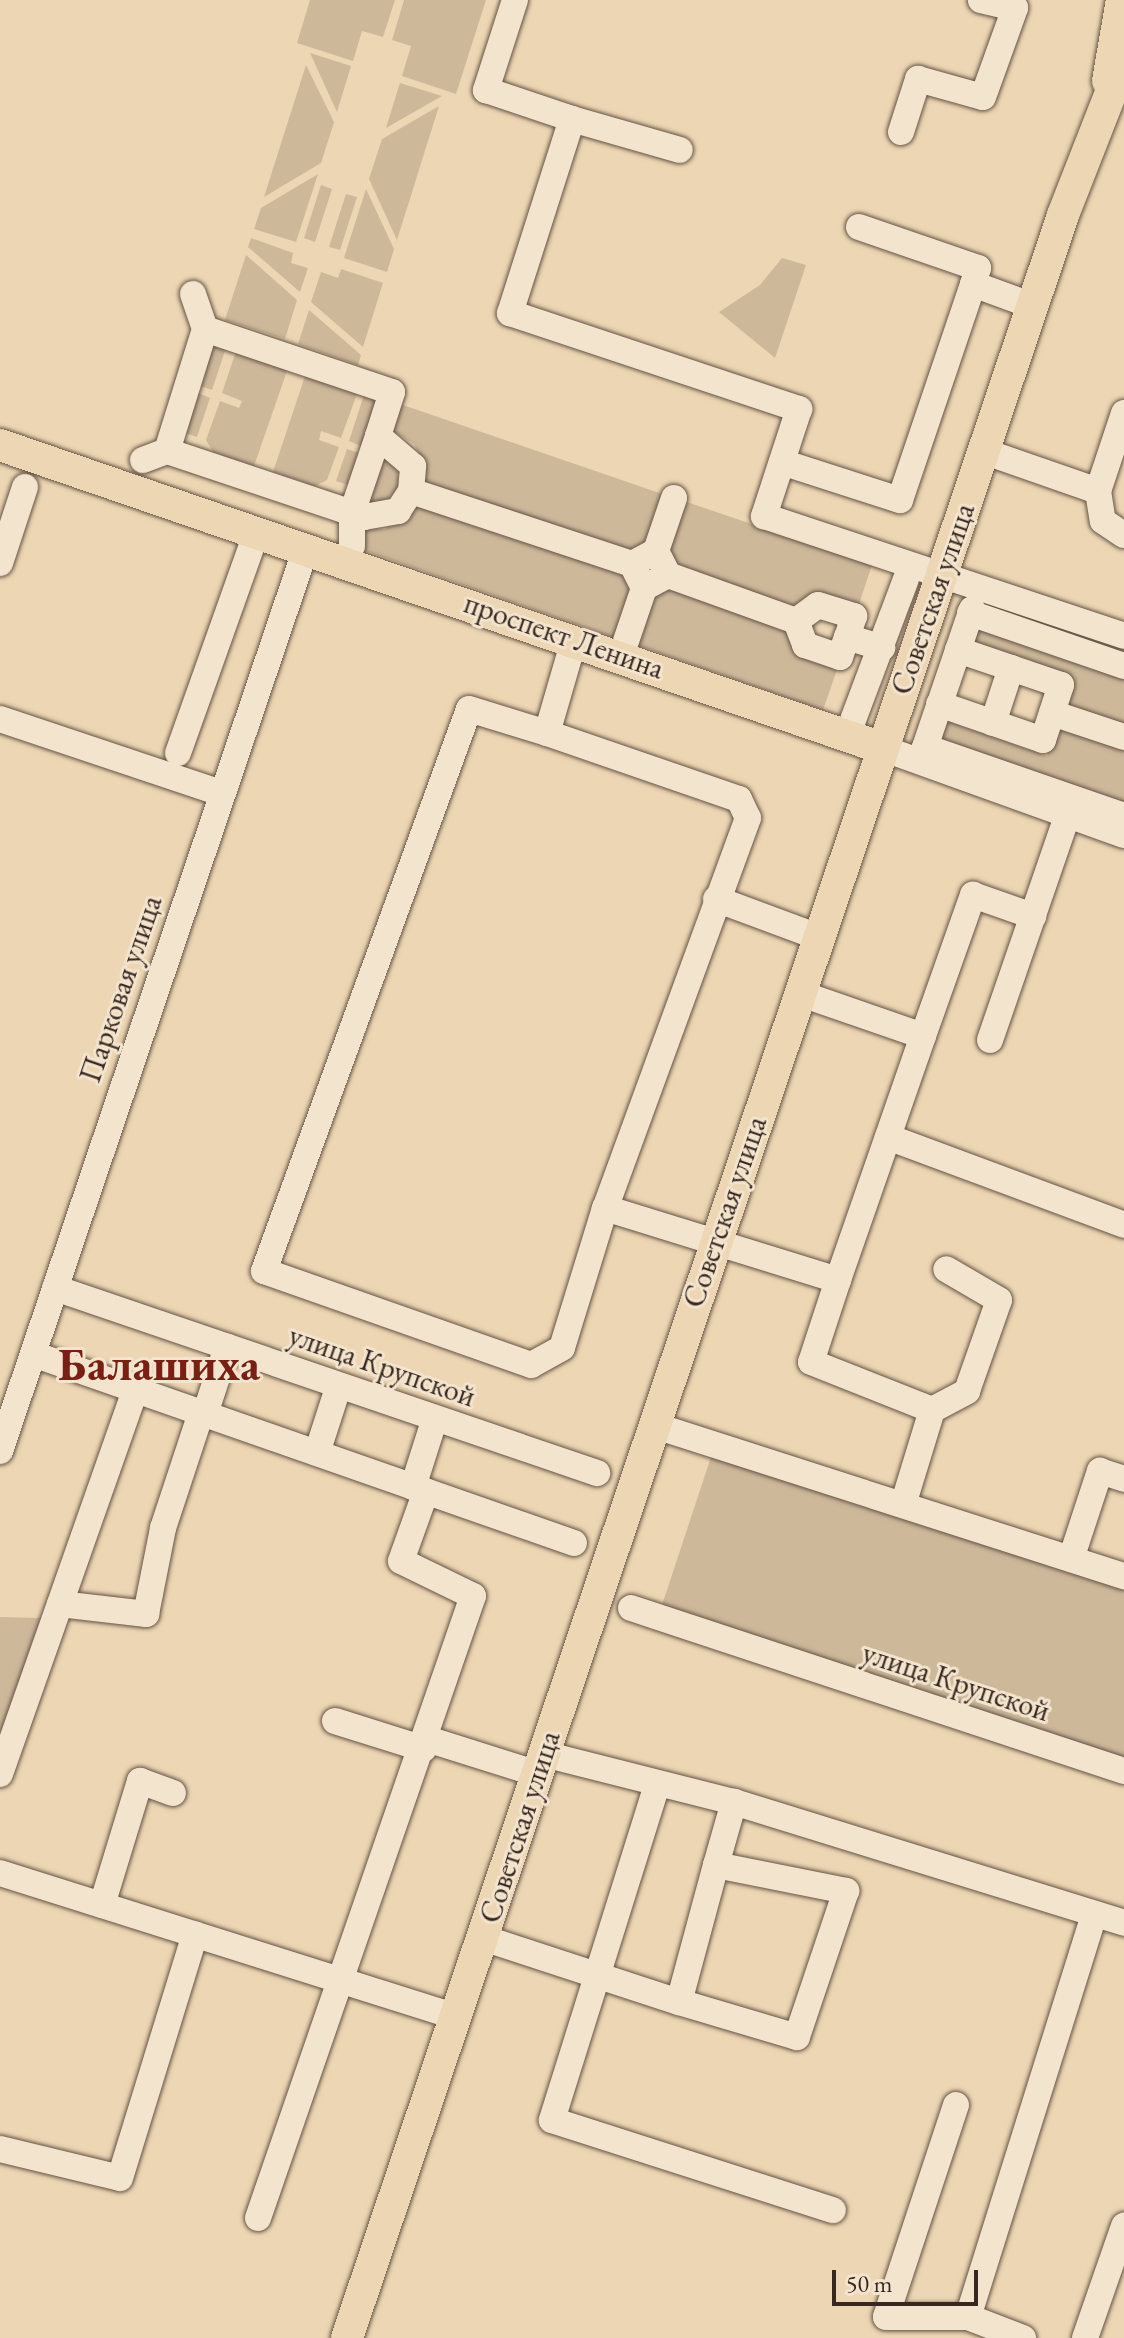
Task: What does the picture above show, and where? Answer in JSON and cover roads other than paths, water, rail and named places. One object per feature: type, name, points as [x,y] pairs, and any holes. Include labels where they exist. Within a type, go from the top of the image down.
[{"type":"main road","name":"Советская улица","points":[[347,2338],[716,1237],[1107,88],[1122,0]]},
{"type":"main road","name":"Советская улица","points":[[1107,88],[1124,59]]},
{"type":"main road","name":"проспект Ленина","points":[[0,445],[882,748]]},
{"type":"street","points":[[515,0],[486,90],[680,150]]},
{"type":"street","points":[[901,132],[918,79],[983,97],[1015,8],[981,0]]},
{"type":"street","points":[[572,119],[510,313],[799,409],[764,516],[1124,636]]},
{"type":"street","points":[[782,462],[900,500],[973,284],[978,268],[859,227]]},
{"type":"street","points":[[973,284],[1033,306]]},
{"type":"street","points":[[193,294],[205,329],[155,455],[352,513],[398,511],[411,491],[413,466],[378,436]]},
{"type":"street","points":[[205,329],[392,392],[352,513],[352,546]]},
{"type":"street","points":[[1124,413],[1098,491],[1103,521],[1124,535]]},
{"type":"street","points":[[983,451],[1098,491]]},
{"type":"street","points":[[1,565],[25,487]]},
{"type":"street","points":[[411,491],[638,576],[662,563]]},
{"type":"street","points":[[662,563],[674,498]]},
{"type":"street","points":[[178,753],[257,531]]},
{"type":"street","name":"Парковая улица","points":[[0,1451],[306,548]]},
{"type":"street","points":[[662,563],[796,621],[818,605],[854,616],[847,637],[882,648]]},
{"type":"street","points":[[626,641],[638,576]]},
{"type":"street","points":[[853,720],[906,579]]},
{"type":"street","points":[[1124,666],[968,612],[958,650],[923,743],[1124,816]]},
{"type":"street","points":[[547,733],[574,640]]},
{"type":"street","points":[[939,704],[1043,740],[1061,685],[958,650]]},
{"type":"street","points":[[993,723],[1011,668]]},
{"type":"street","points":[[469,709],[739,799],[748,818],[716,899],[605,1208],[562,1348],[531,1365],[264,1271],[469,709]]},
{"type":"street","points":[[1052,713],[1124,737]]},
{"type":"street","points":[[0,719],[221,793]]},
{"type":"street","name":"проспект Ленина","points":[[882,748],[1124,835]]},
{"type":"street","points":[[990,1040],[1067,816]]},
{"type":"street","points":[[932,1410],[811,1362],[973,895],[1033,916]]},
{"type":"street","points":[[716,899],[818,937]]},
{"type":"street","points":[[799,993],[923,1036]]},
{"type":"street","points":[[888,1137],[1124,1225]]},
{"type":"street","points":[[605,1208],[716,1237],[838,1280]]},
{"type":"street","points":[[903,1505],[932,1410],[967,1391],[999,1300],[946,1269]]},
{"type":"street","name":"улица Крупской","points":[[55,1288],[597,1473]]},
{"type":"street","points":[[60,1604],[146,1614],[163,1528],[227,1347]]},
{"type":"street","points":[[33,1354],[132,1398],[203,1414],[574,1543]]},
{"type":"street","points":[[317,1453],[339,1385]]},
{"type":"street","points":[[0,1774],[132,1398]]},
{"type":"street","points":[[258,2218],[425,1744],[473,1596],[401,1561],[435,1418]]},
{"type":"street","points":[[653,1425],[1124,1576]]},
{"type":"street","points":[[1071,1559],[1100,1471],[1124,1479]]},
{"type":"street","name":"улица Крупской","points":[[631,1608],[1124,1771]]},
{"type":"street","points":[[335,1721],[425,1744],[734,1802],[1124,1923]]},
{"type":"street","points":[[102,1905],[140,1781],[173,1793]]},
{"type":"street","points":[[656,1788],[552,2120],[833,2210]]},
{"type":"street","points":[[679,2002],[734,1802]]},
{"type":"street","points":[[483,1938],[597,1977],[797,2037],[846,1891],[716,1865]]},
{"type":"street","points":[[0,1873],[456,2017]]},
{"type":"street","points":[[968,2317],[1094,1914]]},
{"type":"street","points":[[0,2149],[120,2178],[195,1934]]},
{"type":"street","points":[[956,2105],[886,2317],[968,2317],[1023,2338]]},
{"type":"street","points":[[1085,2338],[1124,2226]]},
{"type":"district","name":"Балашиха","points":[[159,1364]]}]
